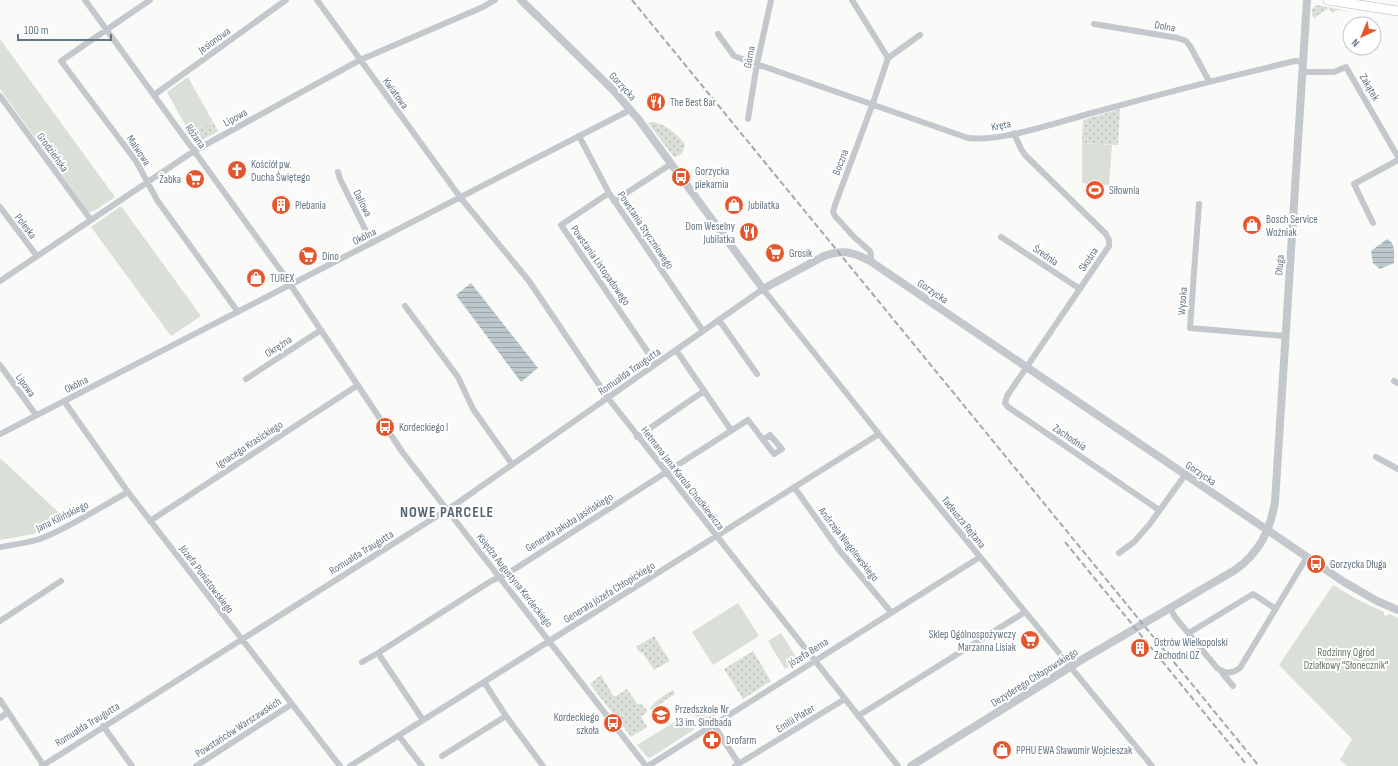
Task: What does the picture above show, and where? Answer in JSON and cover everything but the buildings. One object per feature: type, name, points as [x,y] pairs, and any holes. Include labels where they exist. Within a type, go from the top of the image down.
[{"type":"main road","points":[[1328,0],[1398,11]]},
{"type":"street","name":"Różana","points":[[85,0],[291,285]]},
{"type":"street","points":[[106,30],[150,0]]},
{"type":"street","name":"Jesionowa","points":[[154,95],[286,0]]},
{"type":"street","name":"Kwiatowa","points":[[316,0],[460,197]]},
{"type":"street","name":"Lipowa","points":[[0,281],[194,151],[360,60],[483,7],[495,0]]},
{"type":"street","name":"Gorzycka","points":[[521,0],[614,91],[630,110],[763,289],[834,252],[852,252],[870,261],[1352,588],[1398,610]]},
{"type":"street","name":"Górna","points":[[748,119],[757,64],[771,0]]},
{"type":"street","points":[[852,0],[888,58],[920,35]]},
{"type":"street","name":"Długa","points":[[1268,531],[1275,502],[1307,0]]},
{"type":"street","name":"Dolna","points":[[1094,24],[1178,38],[1190,46],[1209,81]]},
{"type":"street","name":"Malwowa","points":[[106,30],[61,61],[136,161],[157,200],[238,312]]},
{"type":"street","name":"Kręta","points":[[718,34],[734,56],[968,138],[979,139],[1014,133],[1209,81],[1295,61],[1303,62]]},
{"type":"street","name":"Boczna","points":[[870,261],[870,251],[854,237],[838,220],[833,212],[834,205],[873,104],[888,58]]},
{"type":"street","name":"Zakątek","points":[[1302,72],[1334,72],[1346,67],[1398,158]]},
{"type":"street","name":"Grodzieńska","points":[[0,96],[91,220]]},
{"type":"street","name":"Okólna","points":[[0,434],[630,110]]},
{"type":"street","name":"Skośna","points":[[1014,133],[1026,156],[1106,234],[1109,240],[1109,246],[1026,367]]},
{"type":"street","name":"Powstania Styczniowego","points":[[579,136],[614,201],[703,331]]},
{"type":"street","points":[[1373,223],[1354,184],[1398,158]]},
{"type":"street","points":[[614,201],[671,164]]},
{"type":"street","name":"Daliowa","points":[[338,172],[340,179],[372,243]]},
{"type":"street","name":"Powstania Listopadowego","points":[[609,193],[561,225],[656,364]]},
{"type":"street","name":"Hetmana Jana Karola Chodkiewicza","points":[[460,197],[529,281],[608,398],[637,437],[898,766]]},
{"type":"street","name":"Wysoka","points":[[1199,204],[1190,328],[1285,336]]},
{"type":"street","name":"Poleska","points":[[0,207],[37,256]]},
{"type":"street","name":"Średnia","points":[[1001,237],[1080,289]]},
{"type":"street","name":"Księdza Augustyna Kordeckiego","points":[[291,285],[397,445],[647,766]]},
{"type":"street","name":"Romualda Traugutta","points":[[43,766],[103,726],[447,510],[763,289]]},
{"type":"street","name":"Tadeusza Rejtana","points":[[763,289],[879,434],[1152,766]]},
{"type":"street","points":[[405,306],[458,377],[473,409],[512,464]]},
{"type":"street","points":[[719,320],[757,374]]},
{"type":"street","name":"Okrężna","points":[[246,379],[321,330]]},
{"type":"street","points":[[676,350],[731,430]]},
{"type":"street","name":"Lipowa","points":[[0,366],[36,415]]},
{"type":"street","name":"Zachodnia","points":[[1026,367],[1005,399],[1005,403],[1008,407],[1159,510]]},
{"type":"street","name":"Ignacego Krasickiego","points":[[150,521],[358,385]]},
{"type":"street","points":[[637,437],[704,390]]},
{"type":"street","name":"Józefa Poniatowskiego","points":[[64,401],[128,492],[340,766]]},
{"type":"street","name":"Generała Jakuba Jasińskiego","points":[[362,662],[491,581],[500,577],[748,420],[763,440]]},
{"type":"street","name":"Generała Józefa Chłopickiego","points":[[350,766],[879,434]]},
{"type":"street","points":[[1376,457],[1398,469]]},
{"type":"street","points":[[1119,553],[1134,542],[1185,475]]},
{"type":"street","name":"Andrzeja Niegolewskiego","points":[[794,487],[839,550],[891,612]]},
{"type":"street","name":"Jana Kilińskiego","points":[[0,547],[40,539],[128,492]]},
{"type":"street","name":"Dezyderego Chłapowskiego","points":[[911,766],[1071,667],[1220,579],[1246,562],[1257,550],[1268,531]]},
{"type":"street","name":"Józefa Bema","points":[[647,766],[980,557]]},
{"type":"street","points":[[1222,672],[1233,672],[1240,668],[1307,557]]},
{"type":"street","points":[[0,622],[61,581]]},
{"type":"street","points":[[1188,633],[1252,594],[1276,609]]},
{"type":"street","points":[[1170,608],[1174,617],[1233,686]]},
{"type":"street","points":[[858,716],[1025,612]]},
{"type":"street","points":[[378,653],[423,720]]},
{"type":"street","points":[[484,682],[506,716],[543,766]]},
{"type":"street","name":"Emilii Plater","points":[[737,765],[845,699]]},
{"type":"street","points":[[0,700],[43,766]]},
{"type":"street","name":"Powstańców Warszawskich","points":[[196,766],[292,704]]},
{"type":"street","points":[[0,718],[8,712]]},
{"type":"street","points":[[442,756],[506,716]]},
{"type":"street","points":[[713,724],[737,765]]},
{"type":"street","points":[[103,726],[132,766]]},
{"type":"street","points":[[399,736],[422,766]]},
{"type":"green space","points":[[1316,5],[1348,11],[1337,10],[1332,13],[1329,8],[1314,18],[1312,15],[1312,9]]},
{"type":"green space","points":[[0,39],[115,197],[94,211],[89,212],[0,89]]},
{"type":"green space","points":[[188,77],[213,122],[190,134],[167,92]]},
{"type":"green space","points":[[1120,109],[1118,145],[1082,143],[1083,120]]},
{"type":"green space","points":[[213,122],[218,131],[201,141],[192,138],[190,134]]},
{"type":"green space","points":[[654,122],[671,130],[685,144],[681,154],[674,157],[648,123]]},
{"type":"green space","points":[[1082,143],[1112,145],[1109,185],[1082,183]]},
{"type":"green space","points":[[121,206],[201,316],[171,336],[91,227]]},
{"type":"green space","points":[[0,458],[67,520],[33,534],[0,540]]},
{"type":"green space","name":"Rodzinny Ogród Działkowy \"Słonecznik\"","points":[[1333,585],[1358,600],[1384,612],[1384,615],[1387,616],[1389,614],[1398,618],[1398,766],[1347,766],[1340,760],[1352,739],[1279,665]]},
{"type":"green space","points":[[738,603],[759,636],[713,665],[692,632]]},
{"type":"green space","points":[[781,633],[798,660],[785,669],[768,641]]},
{"type":"green space","points":[[654,636],[670,661],[654,670],[642,652],[640,653],[636,647]]},
{"type":"green space","points":[[753,651],[771,681],[743,699],[724,669]]},
{"type":"green space","points":[[601,675],[614,697],[627,689],[638,705],[642,703],[643,708],[645,707],[647,712],[641,717],[647,727],[631,737],[621,723],[622,722],[619,719],[618,720],[590,684]]},
{"type":"green space","points":[[673,690],[675,694],[651,710],[650,708],[654,703]]},
{"type":"green space","points":[[692,706],[693,709],[708,717],[714,714],[716,716],[701,725],[699,723],[703,720],[692,714],[689,716],[688,714],[688,710]]},
{"type":"green space","points":[[676,721],[695,729],[650,758],[647,757],[637,745]]},
{"type":"shaded area","points":[[1387,239],[1393,246],[1394,263],[1380,269],[1373,263],[1371,251]]},
{"type":"shaded area","points":[[471,283],[538,368],[521,382],[456,295]]},
{"type":"railway","points":[[632,0],[1259,766]]},
{"type":"railway","points":[[1065,542],[1246,764]]},
{"type":"place","name":"The Best Bar","points":[[656,102]]},
{"type":"place","name":"Kościół pw. Ducha Świętego","points":[[237,170]]},
{"type":"place","name":"Gorzycka piekarnia","points":[[681,177]]},
{"type":"place","name":"Żabka","points":[[195,179]]},
{"type":"place","name":"Siłownia","points":[[1095,190]]},
{"type":"place","name":"Plebania","points":[[281,205]]},
{"type":"place","name":"Jubilatka","points":[[734,205]]},
{"type":"place","name":"Bosch Service Woźniak","points":[[1252,225]]},
{"type":"place","name":"Dom Weselny Jubilatka","points":[[749,232]]},
{"type":"place","name":"Grosik","points":[[775,253]]},
{"type":"place","name":"Dino","points":[[308,256]]},
{"type":"place","name":"TUREX","points":[[256,278]]},
{"type":"place","name":"Kordeckiego I","points":[[385,427]]},
{"type":"place","name":"Gorzycka Długa","points":[[1316,564]]},
{"type":"place","name":"Sklep Ogólnospożywczy Marzanna Lisiak","points":[[1030,640]]},
{"type":"place","name":"Ostrów Wielkopolski Zachodni OZ","points":[[1140,648]]},
{"type":"place","name":"Przedszkole Nr 13 im. Sindbada","points":[[661,715]]},
{"type":"place","name":"Kordeckiego szkoła","points":[[613,723]]},
{"type":"place","name":"Drofarm","points":[[712,740]]},
{"type":"place","name":"PPHU EWA Sławomir Wojcieszak","points":[[1002,750]]},
{"type":"district","name":"NOWE PARCELE","points":[[447,512]]}]
